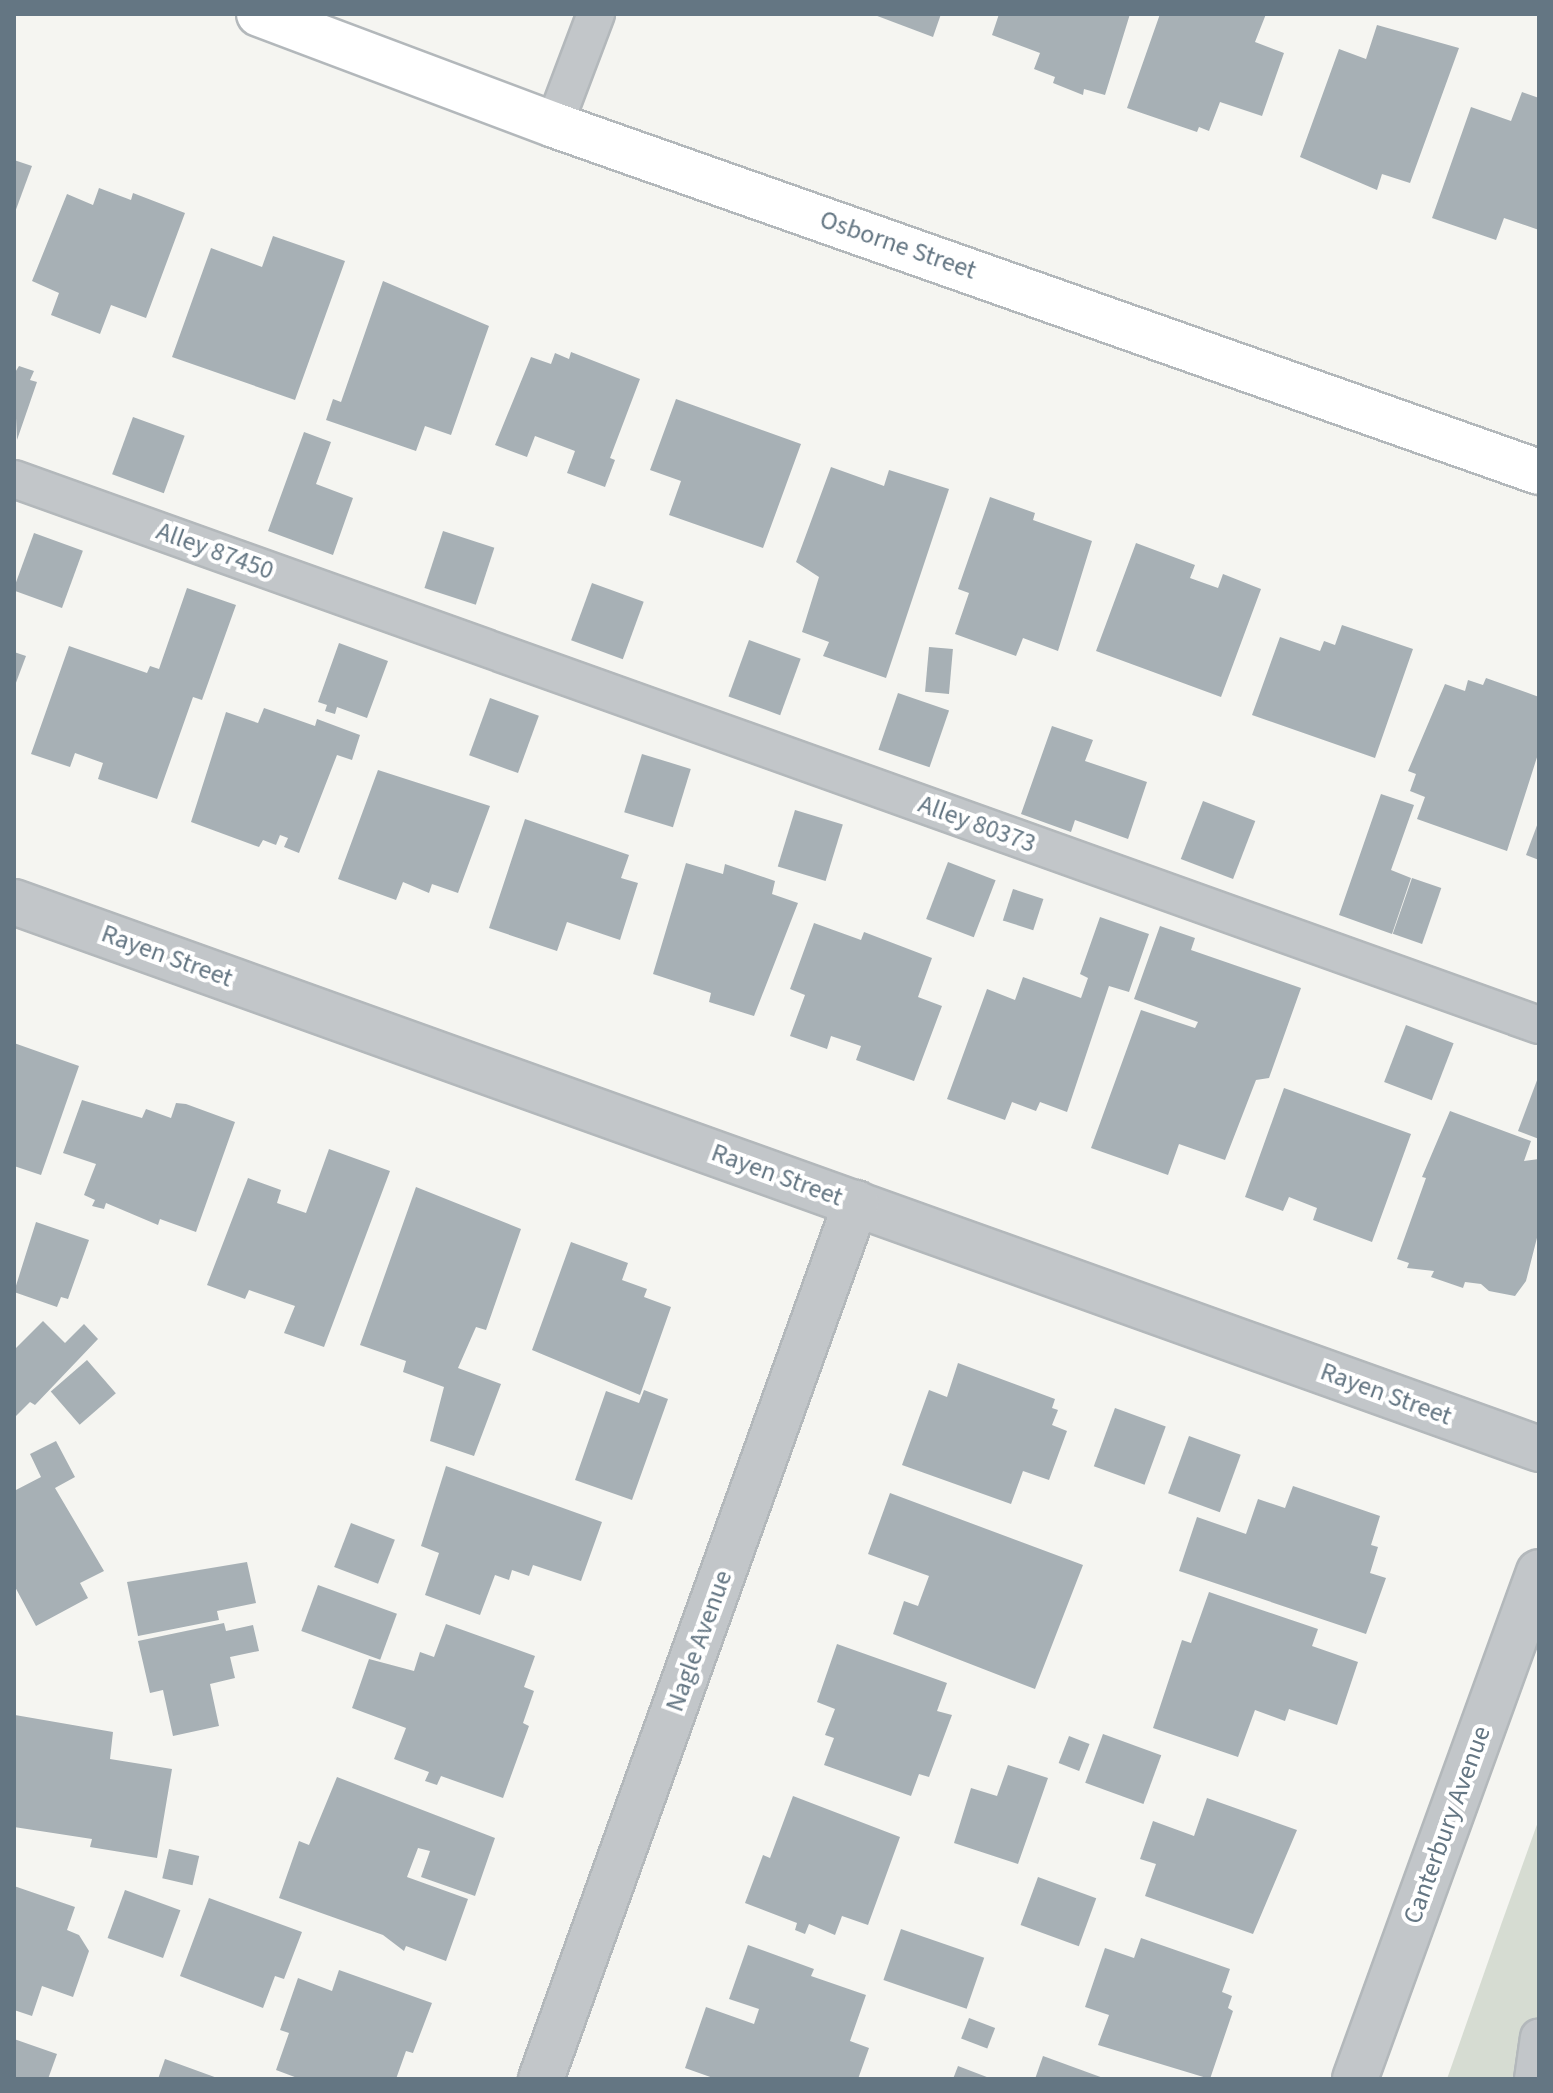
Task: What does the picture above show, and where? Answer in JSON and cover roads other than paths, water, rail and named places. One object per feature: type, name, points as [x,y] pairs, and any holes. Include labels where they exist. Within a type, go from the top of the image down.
[{"type":"main road","name":"Osborne Street","points":[[259,14],[554,125],[1539,472]]},
{"type":"street","name":"Rayen Street","points":[[14,902],[1539,1449]]},
{"type":"street","name":"Nagle Avenue","points":[[541,2079],[856,1203]]},
{"type":"street","name":"Canterbury Avenue","points":[[1355,2079],[1539,1572]]},
{"type":"lane","points":[[554,125],[596,14]]},
{"type":"lane","name":"Alley 87450","points":[[14,479],[415,623]]},
{"type":"lane","name":"Alley 80373","points":[[415,623],[1539,1025]]},
{"type":"lane","points":[[1533,2079],[1539,2037]]}]
